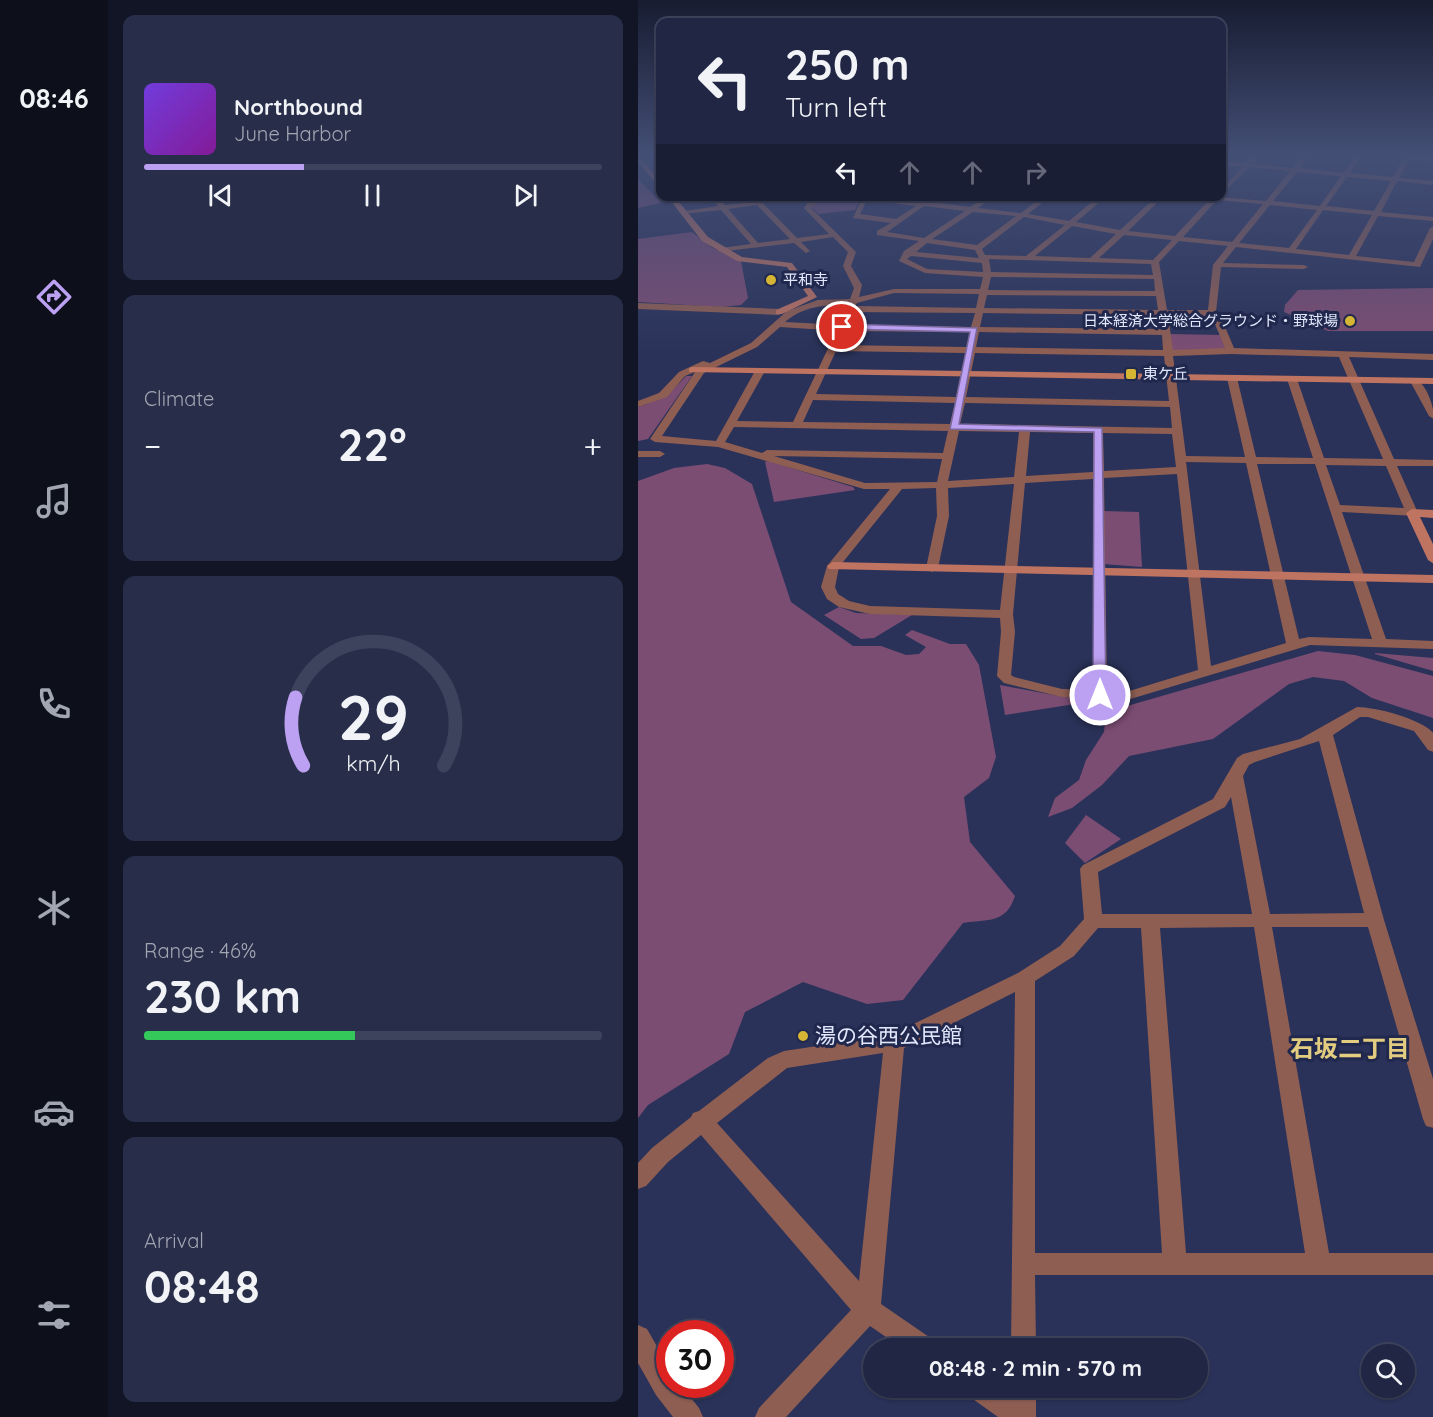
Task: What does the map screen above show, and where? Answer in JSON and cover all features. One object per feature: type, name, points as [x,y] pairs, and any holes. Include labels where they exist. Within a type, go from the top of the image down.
[{"type":"street","points":[[690,220],[705,239],[740,259],[778,262],[791,266],[813,297],[779,312],[761,325],[745,342],[699,370],[655,438],[719,444],[852,484],[898,487],[1019,480],[1252,461],[1433,464]]},
{"type":"street","points":[[733,220],[756,246]]},
{"type":"street","points":[[776,220],[806,251]]},
{"type":"street","points":[[797,424],[851,305],[858,284],[847,267],[852,252],[820,220]]},
{"type":"street","points":[[887,220],[894,221]]},
{"type":"street","points":[[956,220],[907,253],[902,260],[925,271],[945,274],[1157,277]]},
{"type":"street","points":[[894,221],[880,233],[977,248],[1015,220]]},
{"type":"street","points":[[1049,220],[1120,232],[1416,265],[1423,260],[1433,228]]},
{"type":"street","points":[[1028,258],[1075,220]]},
{"type":"street","points":[[1092,260],[1134,220]]},
{"type":"street","points":[[907,253],[984,259],[1155,262],[1194,220]]},
{"type":"street","points":[[1212,313],[1217,265],[1253,220]]},
{"type":"street","points":[[1290,251],[1313,220]]},
{"type":"street","points":[[1351,258],[1371,220]]},
{"type":"street","points":[[721,250],[835,235]]},
{"type":"street","points":[[932,568],[943,516],[941,485],[987,275],[984,259],[977,248]]},
{"type":"street","points":[[1155,262],[1166,332],[1169,377],[1205,672]]},
{"type":"street","points":[[1217,265],[1304,267]]},
{"type":"street","points":[[851,305],[894,291],[1160,294]]},
{"type":"street","points":[[638,404],[663,395],[682,374],[699,370],[754,345],[787,315],[815,304],[979,310],[1212,313],[1216,315],[1231,351]]},
{"type":"street","points":[[638,306],[779,312]]},
{"type":"street","points":[[775,324],[975,330],[1166,332]]},
{"type":"street","points":[[832,348],[1167,353],[1231,351],[1433,357]]},
{"type":"street","points":[[1343,355],[1388,463],[1433,560]]},
{"type":"street","points":[[699,370],[1433,381]]},
{"type":"street","points":[[719,444],[760,371]]},
{"type":"street","points":[[1232,378],[1294,646]]},
{"type":"street","points":[[1292,379],[1380,643]]},
{"type":"street","points":[[1415,381],[1433,416]]},
{"type":"street","points":[[809,397],[1174,404]]},
{"type":"street","points":[[732,423],[1176,431]]},
{"type":"street","points":[[1025,428],[1006,614],[1008,632],[1004,671],[1006,678],[1062,693],[1127,696],[1309,641],[1433,645]]},
{"type":"street","points":[[1098,430],[1100,695]]},
{"type":"street","points":[[748,453],[947,456]]},
{"type":"street","points":[[638,454],[660,454]]},
{"type":"street","points":[[898,487],[833,566],[829,577],[829,591],[838,600],[856,608],[1006,614]]},
{"type":"street","points":[[1334,508],[1433,514]]},
{"type":"street","points":[[833,566],[1433,579]]},
{"type":"street","points":[[638,1179],[660,1155],[701,1120],[775,1064],[784,1060],[894,1043],[1025,978],[1067,951],[1093,921],[1089,869],[1219,803],[1249,758],[1306,742],[1325,733],[1357,712],[1369,712],[1419,728],[1425,733],[1433,747]]},
{"type":"street","points":[[1325,733],[1375,920],[1433,1119]]},
{"type":"street","points":[[1235,776],[1262,920],[1319,1264]]},
{"type":"street","points":[[1150,920],[1175,1263]]},
{"type":"street","points":[[1093,921],[1375,920]]},
{"type":"street","points":[[1023,1338],[1025,978]]},
{"type":"street","points":[[768,1417],[868,1310],[894,1043]]},
{"type":"street","points":[[701,1120],[868,1310],[909,1338]]},
{"type":"street","points":[[1023,1264],[1433,1263]]},
{"type":"street","points":[[638,1338],[665,1386],[690,1417]]},
{"type":"street","points":[[994,1398],[1022,1417]]},
{"type":"street","points":[[1022,1417],[1023,1398]]},
{"type":"shaded area","points":[[692,232],[711,247],[741,261],[748,298],[741,305],[722,307],[638,302],[638,239]]},
{"type":"shaded area","points":[[1433,288],[1433,331],[1328,331],[1284,312],[1285,305],[1298,290]]},
{"type":"shaded area","points":[[1170,334],[1220,335],[1226,349],[1169,350]]},
{"type":"shaded area","points":[[686,376],[692,376],[648,439],[638,441],[638,407],[665,396]]},
{"type":"shaded area","points":[[765,462],[853,487],[855,490],[774,502]]},
{"type":"shaded area","points":[[707,464],[725,468],[752,484],[791,602],[853,646],[881,646],[906,655],[919,654],[926,647],[905,635],[912,630],[950,644],[966,644],[979,665],[996,757],[989,778],[964,797],[970,842],[1015,896],[1007,911],[1001,916],[963,923],[903,1000],[867,1004],[803,982],[745,1012],[729,1054],[648,1105],[638,1118],[638,481],[674,468]]},
{"type":"shaded area","points":[[1103,511],[1139,512],[1142,567],[1103,564]]},
{"type":"shaded area","points":[[839,607],[856,613],[912,615],[874,638],[861,639],[824,615]]},
{"type":"shaded area","points":[[1318,651],[1355,655],[1433,676],[1433,718],[1372,698],[1344,681],[1313,677],[1289,684],[1213,739],[1129,756],[1102,785],[1072,808],[1048,817],[1055,798],[1079,780],[1086,760],[1104,732],[1107,705],[1127,706]]},
{"type":"shaded area","points":[[1375,654],[1433,658],[1433,671]]},
{"type":"shaded area","points":[[1000,685],[1064,697],[1107,699],[1005,715]]},
{"type":"shaded area","points":[[1086,815],[1121,839],[1085,863],[1065,843]]},
{"type":"place","name":"平和寺","points":[[771,280]]},
{"type":"place","name":"日本経済大学総合グラウンド・野球場","points":[[1350,321]]},
{"type":"place","name":"東ケ丘","points":[[1131,374]]},
{"type":"place","name":"湯の谷西公民館","points":[[803,1036]]},
{"type":"district","name":"石坂二丁目","points":[[1350,1049]]},
{"type":"route","points":[[842,327],[975,330],[954,427],[1098,430],[1100,695]]}]
